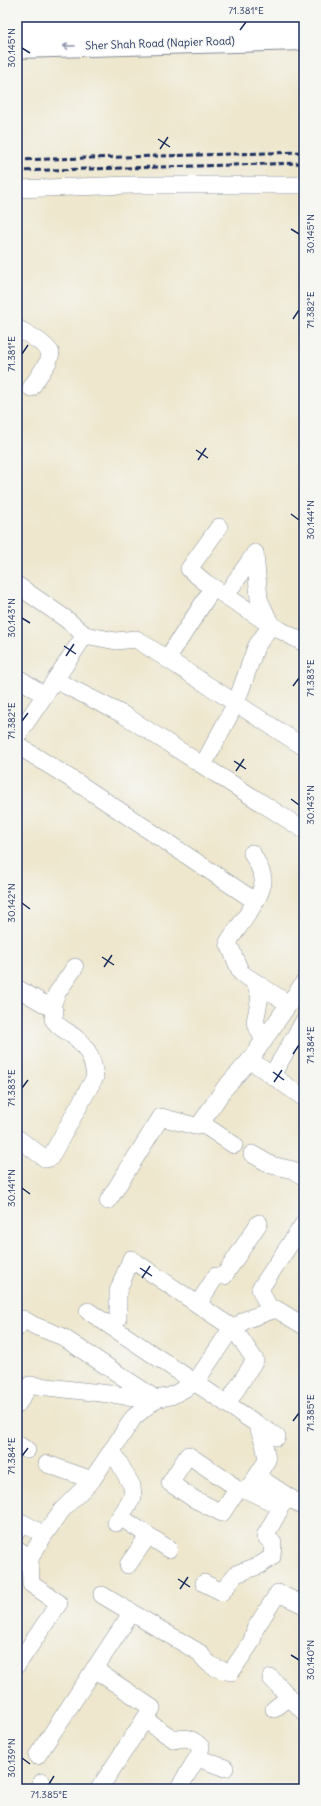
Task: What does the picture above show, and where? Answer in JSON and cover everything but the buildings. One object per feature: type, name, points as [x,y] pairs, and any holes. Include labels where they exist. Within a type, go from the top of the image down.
[{"type":"main road","name":"Sher Shah Road (Napier Road)","points":[[17,47],[257,26],[304,20]]},
{"type":"main road","name":"Sher Shah Road (Napier Road)","points":[[17,31],[257,26],[304,39]]},
{"type":"street","points":[[17,189],[140,184],[304,185]]},
{"type":"street","points":[[17,328],[48,348],[51,354],[48,362],[32,388]]},
{"type":"street","points":[[219,527],[189,568],[220,592],[271,625],[304,643]]},
{"type":"street","points":[[168,659],[220,592],[255,553],[259,599],[271,625]]},
{"type":"street","points":[[17,585],[66,619],[84,635],[116,641],[136,639],[304,747]]},
{"type":"street","points":[[203,765],[236,703],[256,648],[271,625]]},
{"type":"street","points":[[84,635],[18,735],[84,787],[255,901]]},
{"type":"street","points":[[17,677],[44,696]]},
{"type":"street","points":[[55,680],[124,715],[304,830]]},
{"type":"street","points":[[252,853],[260,868],[263,880],[261,892],[228,942],[241,973],[288,1006],[304,1021],[272,1075]]},
{"type":"street","points":[[51,1008],[57,993],[75,967]]},
{"type":"street","points":[[255,982],[260,997],[254,1022],[264,1041]]},
{"type":"street","points":[[108,1201],[161,1117],[195,1126],[201,1123],[224,1089],[250,1060],[264,1041],[304,982]]},
{"type":"street","points":[[17,988],[51,1008],[55,1012],[53,1019],[56,1024],[81,1041],[90,1054],[95,1077],[50,1158],[46,1159],[17,1138]]},
{"type":"street","points":[[250,1060],[304,1098]]},
{"type":"street","points":[[201,1123],[234,1145]]},
{"type":"street","points":[[252,1154],[271,1165],[293,1170],[304,1177]]},
{"type":"street","points":[[198,1304],[216,1276],[224,1276],[259,1223]]},
{"type":"street","points":[[270,1310],[260,1289],[304,1223]]},
{"type":"street","points":[[112,1328],[118,1318],[118,1291],[131,1259],[234,1329],[255,1360],[227,1404]]},
{"type":"street","points":[[17,1405],[30,1385],[156,1399],[171,1396],[195,1383],[222,1341],[245,1320],[276,1309],[303,1325]]},
{"type":"street","points":[[88,1311],[277,1437]]},
{"type":"street","points":[[19,1321],[60,1336],[156,1399]]},
{"type":"street","points":[[17,1664],[59,1603],[30,1584],[23,1554],[44,1535],[62,1510],[92,1480],[134,1417],[156,1399]]},
{"type":"street","points":[[247,1485],[267,1460],[264,1443],[257,1424]]},
{"type":"street","points":[[112,1450],[132,1486],[134,1498],[118,1520],[169,1549]]},
{"type":"street","points":[[47,1464],[92,1480]]},
{"type":"street","points":[[247,1485],[272,1502],[300,1504]]},
{"type":"street","points":[[247,1485],[300,1504]]},
{"type":"street","points":[[204,1583],[222,1592],[236,1574],[260,1565],[272,1557],[273,1543],[265,1536],[279,1511],[276,1502]]},
{"type":"street","points":[[17,1532],[23,1523],[44,1535]]},
{"type":"street","points":[[128,1565],[148,1536]]},
{"type":"street","points":[[102,1595],[200,1653],[205,1662],[216,1669],[231,1672],[252,1641],[255,1629],[278,1593],[304,1605]]},
{"type":"street","points":[[37,1756],[132,1612]]},
{"type":"street","points":[[94,1669],[152,1708],[99,1789]]},
{"type":"street","points":[[271,1678],[304,1712]]},
{"type":"street","points":[[274,1709],[290,1697]]},
{"type":"street","points":[[144,1720],[175,1740],[187,1738],[194,1741],[201,1747],[198,1758],[178,1789]]},
{"type":"street","points":[[198,1758],[225,1768]]},
{"type":"railway","points":[[17,160],[304,152]]},
{"type":"railway","points":[[17,171],[304,163]]}]
